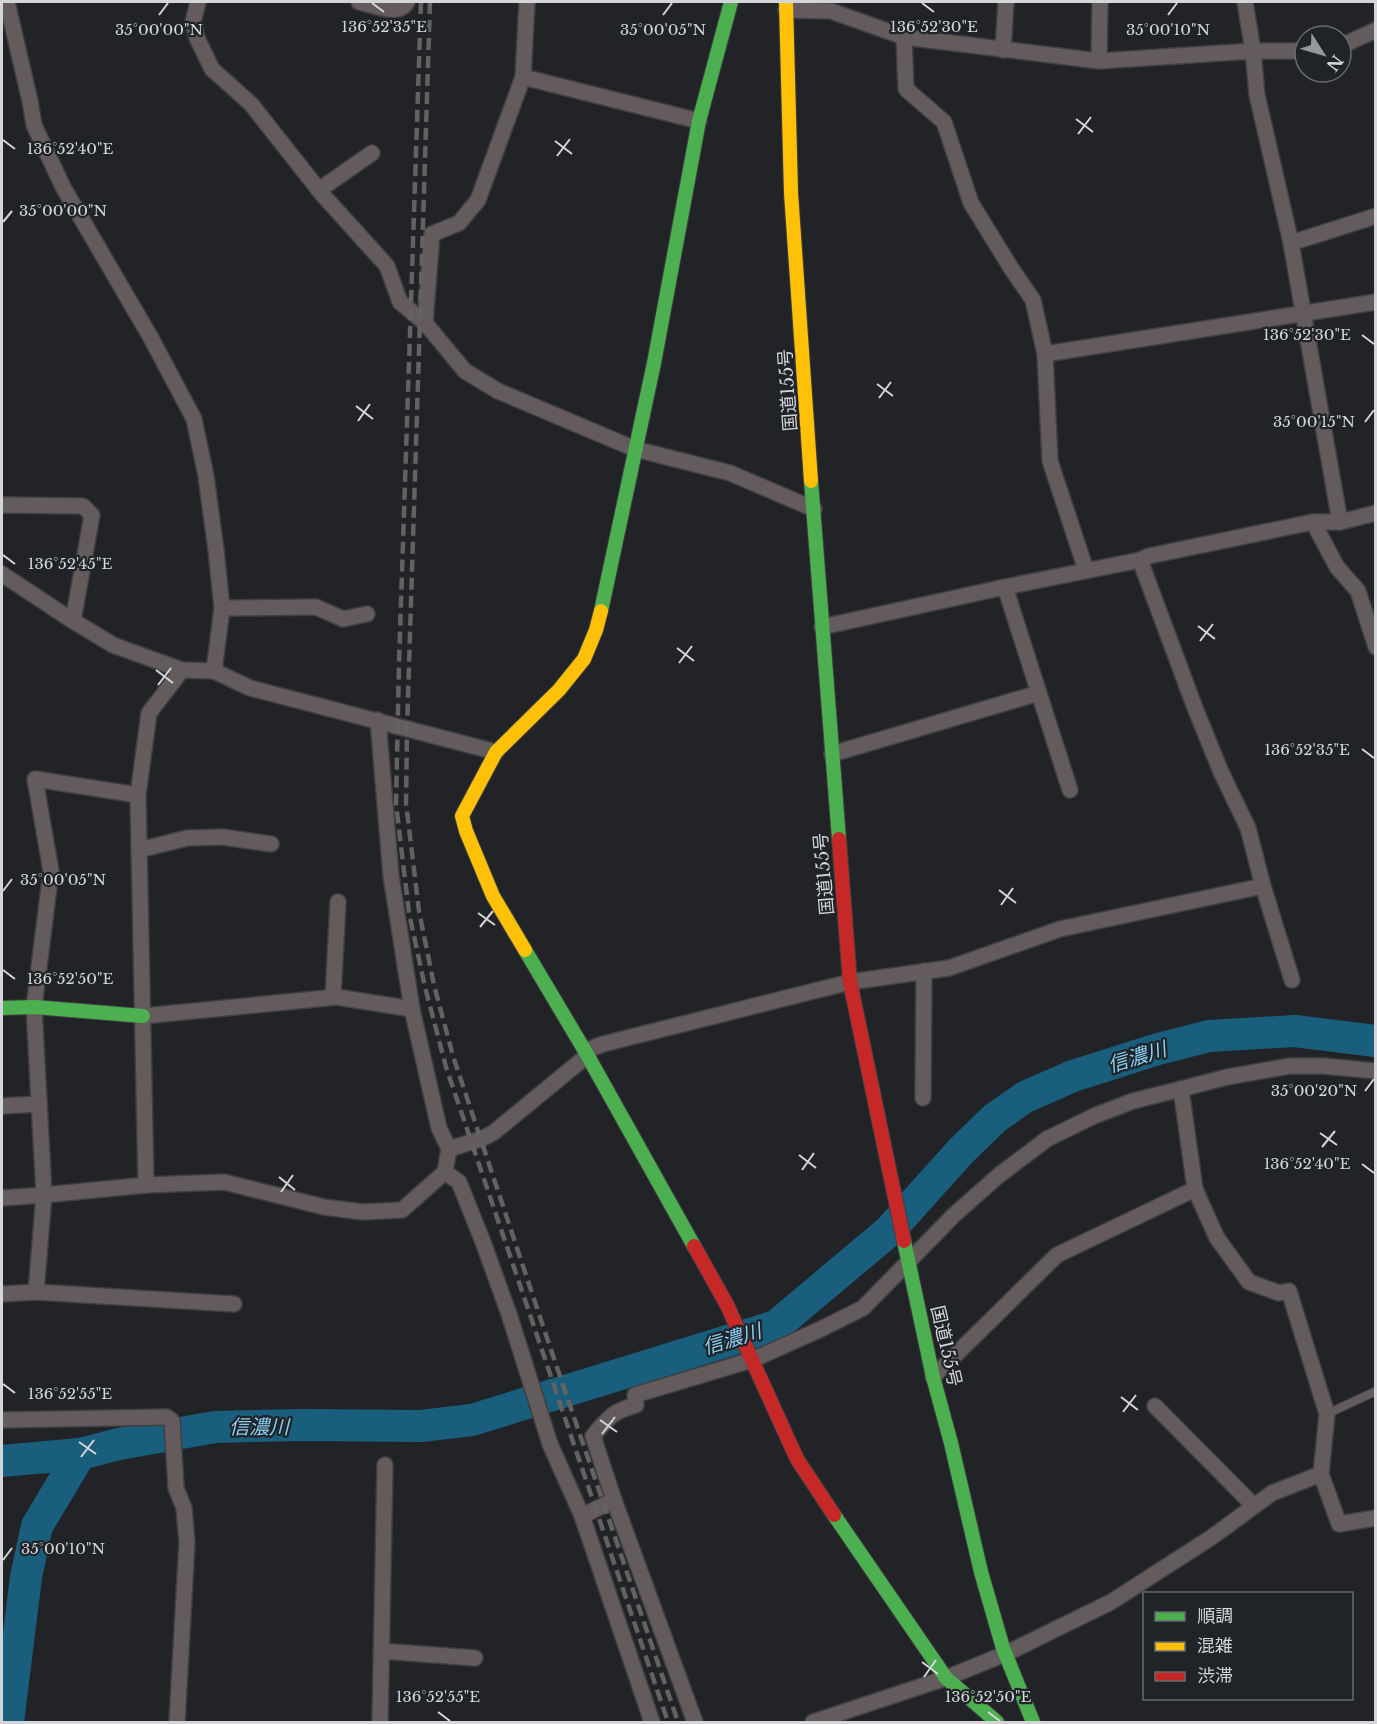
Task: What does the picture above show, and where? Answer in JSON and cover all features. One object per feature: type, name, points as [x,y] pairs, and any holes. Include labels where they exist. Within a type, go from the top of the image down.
[{"type":"main road","points":[[731,2],[699,121],[654,363],[596,630],[584,659],[559,690],[496,752],[462,816],[493,896],[586,1053],[727,1305],[797,1459],[946,1678],[997,1722]]},
{"type":"main road","name":"国道155号","points":[[786,6],[791,194],[850,982],[933,1377],[981,1572],[1005,1654],[1033,1722]]},
{"type":"main road","points":[[2,1008],[33,1007],[143,1016]]},
{"type":"street","points":[[7,2],[34,125],[63,187],[152,338],[194,419],[210,508],[222,608],[214,671]]},
{"type":"street","points":[[198,2],[193,22],[197,38],[212,69],[251,104],[319,190],[387,266],[400,302],[424,323],[465,371],[498,391],[635,449],[730,474],[814,509]]},
{"type":"street","points":[[359,2],[397,10],[404,8],[407,2]]},
{"type":"street","points":[[424,323],[432,234],[459,223],[478,200],[523,77],[527,2]]},
{"type":"street","points":[[1003,50],[1006,2]]},
{"type":"street","points":[[1099,61],[1100,2]]},
{"type":"street","points":[[1245,2],[1257,95],[1291,243],[1340,522]]},
{"type":"street","points":[[786,6],[831,11],[904,37],[1099,61],[1253,51],[1293,51]]},
{"type":"street","points":[[1353,41],[1376,30]]},
{"type":"street","points":[[904,37],[906,89],[944,122],[971,203],[1033,300],[1045,354],[1050,461],[1086,570]]},
{"type":"street","points":[[523,77],[699,121]]},
{"type":"street","points":[[319,190],[372,153]]},
{"type":"street","points":[[1291,243],[1376,216]]},
{"type":"street","points":[[1045,354],[1376,302]]},
{"type":"street","points":[[2,505],[83,506],[92,516],[73,621]]},
{"type":"street","points":[[822,627],[1312,522],[1340,522],[1376,513]]},
{"type":"street","points":[[1312,522],[1337,567],[1358,591],[1376,647]]},
{"type":"street","points":[[1140,560],[1208,740],[1248,828],[1292,980]]},
{"type":"street","points":[[2,574],[113,645],[182,670],[214,671],[250,688],[496,752]]},
{"type":"street","points":[[1005,587],[1070,790]]},
{"type":"street","points":[[222,608],[316,607],[343,619],[367,614]]},
{"type":"street","points":[[146,1185],[138,795],[149,713],[182,670]]},
{"type":"street","points":[[832,754],[1039,693]]},
{"type":"street","points":[[2,1197],[146,1185],[224,1182],[324,1207],[363,1212],[402,1210],[445,1172],[449,1149],[439,1128],[412,1009],[391,876],[378,720]]},
{"type":"street","points":[[36,1292],[44,1195],[33,1007],[51,871],[35,779],[138,795]]},
{"type":"street","points":[[140,850],[187,838],[224,837],[271,844]]},
{"type":"street","points":[[449,1149],[494,1133],[586,1053],[603,1044],[850,982],[949,968],[1059,929],[1263,886]]},
{"type":"street","points":[[333,997],[338,902]]},
{"type":"street","points":[[923,1098],[924,971]]},
{"type":"street","points":[[143,1016],[333,997],[412,1009]]},
{"type":"street","points":[[695,1722],[593,1436],[610,1416],[621,1409],[636,1405],[635,1395],[821,1329],[863,1308],[954,1215],[998,1176],[1047,1139],[1095,1116],[1132,1101],[1227,1077],[1290,1066],[1323,1066],[1376,1071]]},
{"type":"street","points":[[1181,1089],[1195,1189],[1217,1238],[1249,1282],[1279,1293],[1289,1291],[1327,1413],[1321,1474],[1339,1524],[1376,1518]]},
{"type":"street","points":[[2,1106],[39,1104]]},
{"type":"street","points":[[445,1172],[459,1182],[509,1314],[550,1444],[582,1516],[652,1722]]},
{"type":"street","points":[[933,1377],[1058,1256],[1195,1189]]},
{"type":"street","points":[[2,1294],[36,1292],[234,1304]]},
{"type":"street","points":[[1155,1406],[1254,1506]]},
{"type":"street","points":[[2,1420],[166,1417],[172,1421],[176,1488],[184,1508],[187,1542],[177,1722]]},
{"type":"street","points":[[380,1722],[385,1465]]},
{"type":"street","points":[[813,1722],[946,1678],[1005,1654],[1111,1602],[1212,1537],[1272,1493],[1321,1474]]},
{"type":"street","points":[[582,1516],[614,1500]]},
{"type":"street","points":[[381,1651],[475,1658]]},
{"type":"lane","points":[[1327,1413],[1376,1391]]},
{"type":"waterway","name":"信濃川","points":[[2,1461],[80,1454],[119,1444],[215,1427],[421,1426],[472,1420],[776,1326],[889,1231],[961,1151],[995,1118],[1025,1097],[1073,1076],[1158,1049],[1209,1036],[1295,1031],[1376,1041]]},
{"type":"waterway","points":[[8,1722],[26,1577],[37,1526],[80,1454]]},
{"type":"railway","points":[[421,2],[396,804],[409,913],[446,1067],[668,1722]]},
{"type":"railway","points":[[430,2],[406,803],[419,911],[434,985],[453,1056],[678,1722]]},
{"type":"traffic: fast","points":[[601,611],[654,363],[699,121],[731,2]]},
{"type":"traffic: fast","points":[[811,481],[839,839]]},
{"type":"traffic: fast","points":[[525,950],[585,1051],[694,1246]]},
{"type":"traffic: fast","points":[[2,1008],[34,1007],[143,1016]]},
{"type":"traffic: fast","points":[[904,1241],[933,1377],[981,1572],[1003,1648],[1033,1722]]},
{"type":"traffic: fast","points":[[834,1515],[946,1678],[997,1722]]},
{"type":"traffic: slow","points":[[786,2],[791,193],[811,481]]},
{"type":"traffic: slow","points":[[525,950],[493,896],[462,816],[496,752],[559,690],[584,659],[601,611]]},
{"type":"traffic: jam","points":[[839,839],[850,982],[904,1241]]},
{"type":"traffic: jam","points":[[694,1246],[727,1305],[797,1459],[834,1515]]}]
